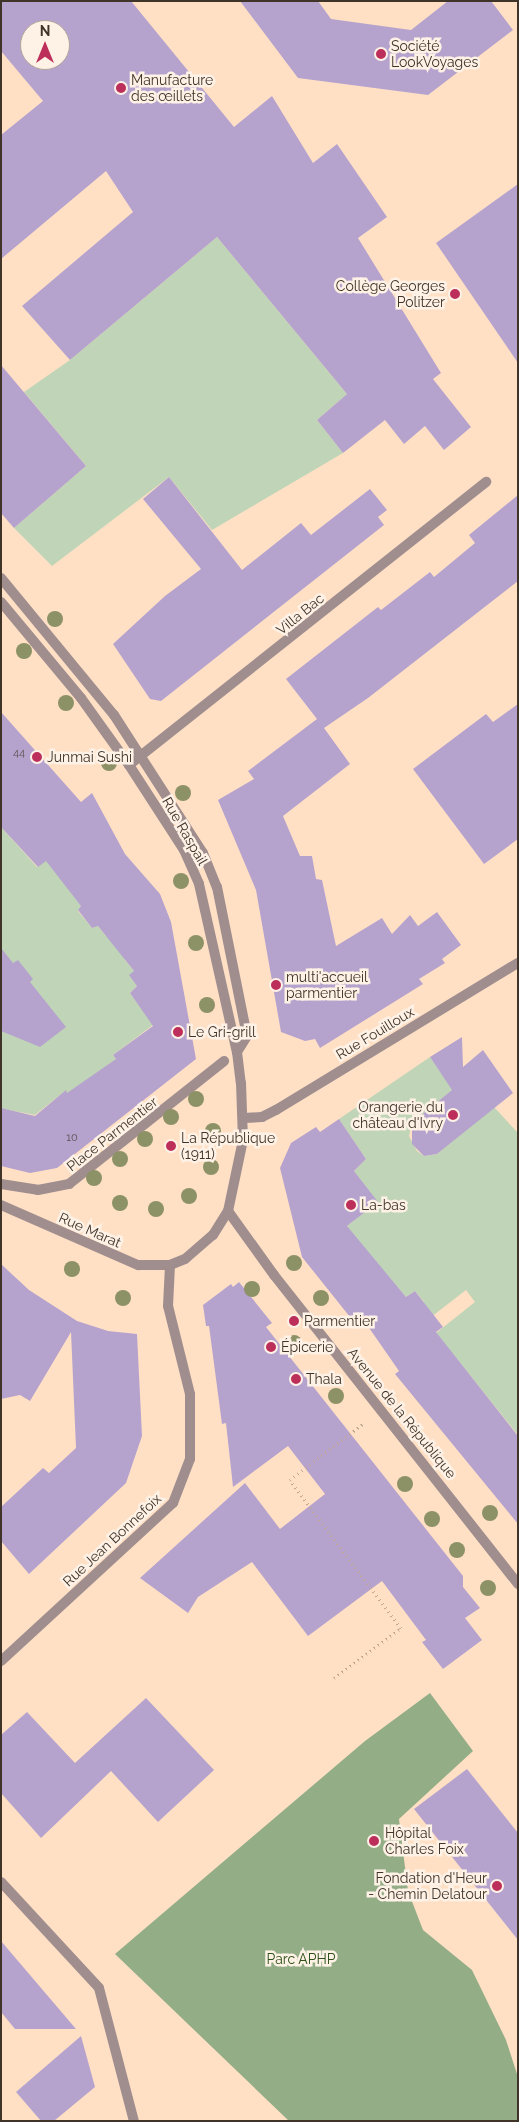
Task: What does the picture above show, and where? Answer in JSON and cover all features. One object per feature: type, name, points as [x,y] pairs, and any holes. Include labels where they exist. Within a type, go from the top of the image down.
[{"type":"street","name":"Villa Bac","points":[[129,765],[486,482]]},
{"type":"street","points":[[1,578],[114,715],[203,853],[217,888],[246,1036],[237,1052]]},
{"type":"street","name":"Rue Raspail","points":[[1,602],[81,698],[129,765],[192,868],[205,910],[237,1052],[244,1118],[236,1185],[228,1212]]},
{"type":"street","name":"Rue Fouilloux","points":[[244,1118],[262,1117],[276,1110],[518,963]]},
{"type":"street","name":"Place Parmentier","points":[[1,1184],[38,1190],[68,1184],[224,1062]]},
{"type":"street","name":"Rue Marat","points":[[1,1205],[114,1257],[138,1265],[170,1266]]},
{"type":"street","points":[[170,1266],[200,1248],[213,1235],[228,1212]]},
{"type":"street","name":"Avenue de la République","points":[[228,1212],[274,1275],[382,1408],[518,1584]]},
{"type":"street","name":"Rue Jean Bonnefoix","points":[[1,1661],[173,1503],[190,1459],[190,1394],[168,1306],[170,1266]]},
{"type":"street","points":[[1,1882],[99,1988],[134,2121]]},
{"type":"path","points":[[334,1678],[401,1628],[290,1480],[382,1408]]},
{"type":"green space","points":[[217,237],[347,394],[317,420],[343,453],[212,530],[169,477],[52,566],[14,528],[86,466],[24,392],[70,360]]},
{"type":"green space","points":[[1,827],[37,867],[54,853],[81,906],[78,911],[92,928],[98,926],[106,936],[136,950],[125,960],[134,971],[137,986],[130,993],[153,1025],[113,1055],[116,1059],[69,1095],[65,1091],[35,1115],[9,1110],[1,1112]]},
{"type":"green space","points":[[430,1057],[441,1073],[468,1078],[412,1123],[409,1136],[417,1151],[424,1156],[437,1154],[494,1107],[518,1133],[518,1435],[436,1333],[475,1302],[466,1290],[426,1321],[416,1309],[424,1302],[415,1291],[406,1297],[346,1227],[377,1202],[354,1171],[366,1159],[339,1119]]},
{"type":"green space","name":"Parc APHP","points":[[430,1693],[473,1751],[399,1819],[408,1891],[423,1930],[472,1970],[506,2040],[518,2077],[518,2121],[289,2121],[115,1954],[365,1741]]},
{"type":"building","points":[[1,1],[131,1],[234,127],[272,96],[313,163],[337,144],[387,217],[358,238],[441,373],[433,379],[471,427],[444,450],[425,426],[404,444],[385,420],[343,453],[317,420],[347,394],[217,237],[70,360],[22,306],[133,212],[106,171],[1,259],[1,135],[43,101],[1,51]]},
{"type":"building","name":"Société LookVoyages","points":[[240,1],[318,1],[331,19],[411,30],[448,1],[491,1],[513,30],[428,95],[298,78]]},
{"type":"building","points":[[518,184],[518,363],[436,243]]},
{"type":"building","points":[[1,365],[86,466],[14,528],[1,513]]},
{"type":"building","points":[[169,477],[242,570],[301,523],[311,535],[370,489],[387,510],[378,517],[384,525],[161,701],[150,699],[113,644],[165,596],[201,569],[143,499]]},
{"type":"building","points":[[518,495],[518,581],[368,698],[324,728],[350,764],[283,816],[300,856],[312,856],[316,879],[322,880],[336,946],[382,918],[392,934],[410,915],[418,926],[437,912],[461,945],[442,959],[445,963],[419,979],[423,984],[320,1048],[315,1039],[305,1041],[281,1032],[256,890],[218,800],[254,779],[248,771],[317,719],[286,679],[378,607],[381,610],[430,572],[434,577],[475,543],[469,535]]},
{"type":"building","points":[[518,704],[518,839],[484,864],[413,769],[486,714],[493,722]]},
{"type":"building","points":[[1,712],[81,802],[92,793],[125,854],[160,894],[171,922],[196,1059],[57,1168],[30,1173],[1,1166],[1,1108],[35,1116],[66,1090],[67,1093],[116,1059],[113,1055],[153,1026],[130,993],[137,986],[129,975],[134,971],[98,926],[92,928],[78,910],[81,906],[46,861],[38,867],[1,827]]},
{"type":"building","points":[[1,948],[13,963],[18,960],[33,979],[30,982],[66,1027],[40,1047],[1,1031]]},
{"type":"building","points":[[462,1037],[463,1067],[483,1050],[513,1093],[437,1154],[424,1156],[412,1144],[412,1123],[452,1090],[430,1057]]},
{"type":"building","points":[[339,1119],[366,1159],[354,1171],[378,1202],[347,1226],[406,1297],[415,1291],[443,1327],[436,1332],[518,1436],[518,1524],[395,1374],[399,1371],[365,1322],[358,1327],[302,1257],[280,1168],[291,1143],[316,1127],[320,1132]]},
{"type":"building","points":[[1,1264],[29,1290],[77,1321],[108,1331],[137,1334],[142,1436],[126,1483],[29,1574],[1,1541],[1,1507],[43,1468],[49,1473],[76,1448],[71,1332],[30,1401],[20,1395],[1,1399]]},
{"type":"building","points":[[239,1282],[272,1323],[266,1327],[463,1576],[463,1587],[480,1608],[465,1618],[482,1640],[443,1669],[422,1642],[426,1640],[382,1581],[308,1636],[252,1562],[198,1597],[188,1613],[140,1578],[245,1483],[280,1529],[325,1494],[288,1446],[233,1487],[226,1423],[222,1424],[209,1326],[206,1326],[203,1305],[231,1284],[233,1287]]},
{"type":"building","points":[[146,1698],[214,1770],[158,1822],[111,1771],[41,1838],[1,1793],[1,1735],[27,1712],[75,1763]]},
{"type":"building","name":"Fondation d'Heur - Chemin Delatour","points":[[467,1769],[518,1833],[518,1940],[414,1809]]},
{"type":"building","points":[[1,1941],[76,2029],[15,2029],[1,2012]]},
{"type":"building","points":[[81,2036],[95,2087],[54,2121],[41,2121],[16,2092]]},
{"type":"place","name":"Société LookVoyages","points":[[381,54]]},
{"type":"place","name":"Manufacture des œillets","points":[[121,88]]},
{"type":"place","name":"Collège Georges Politzer","points":[[455,294]]},
{"type":"place","name":"Junmai Sushi","points":[[37,757]]},
{"type":"place","name":"multi'accueil parmentier","points":[[276,985]]},
{"type":"place","name":"Le Gri-grill","points":[[178,1032]]},
{"type":"place","name":"Orangerie du château d'Ivry","points":[[453,1115]]},
{"type":"place","name":"La République (1911)","points":[[171,1146]]},
{"type":"place","name":"La-bas","points":[[351,1205]]},
{"type":"place","name":"Parmentier","points":[[294,1321]]},
{"type":"place","name":"Épicerie","points":[[271,1347]]},
{"type":"place","name":"Thala","points":[[296,1379]]},
{"type":"place","name":"Hôpital Charles Foix","points":[[374,1841]]},
{"type":"place","name":"Fondation d'Heur - Chemin Delatour","points":[[497,1886]]}]
